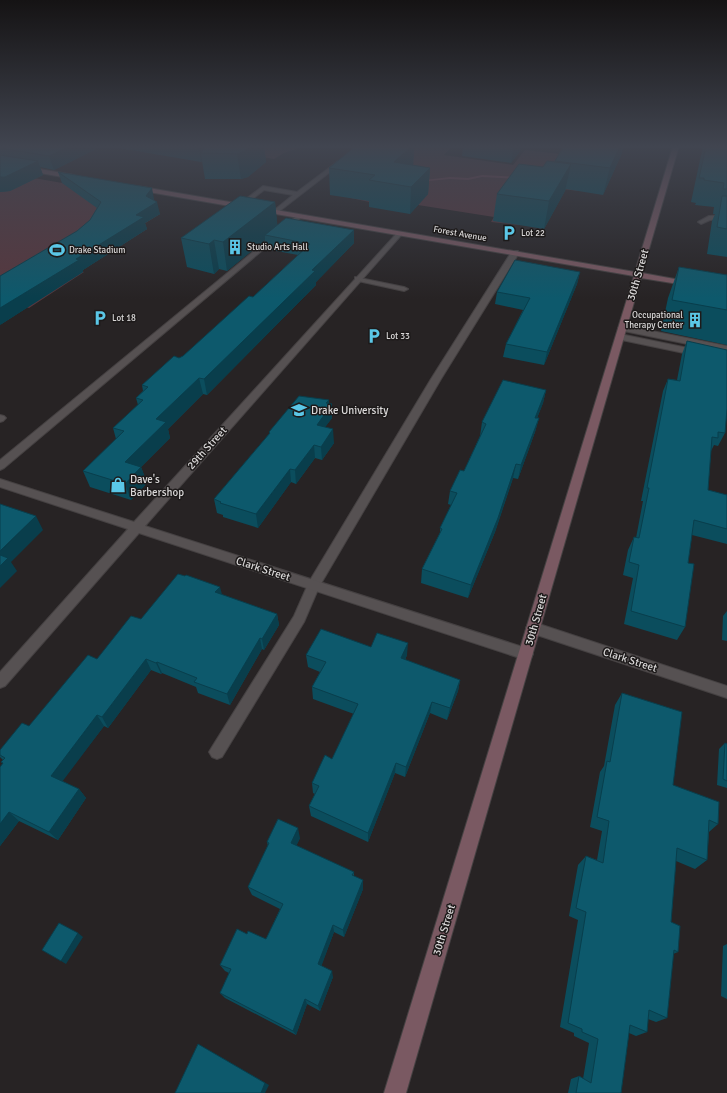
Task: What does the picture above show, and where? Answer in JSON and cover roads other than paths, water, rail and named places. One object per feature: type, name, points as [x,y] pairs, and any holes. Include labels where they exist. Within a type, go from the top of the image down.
[{"type":"main road","name":"Forest Avenue","points":[[189,197],[697,285]]},
{"type":"main road","name":"30th Street","points":[[395,1093],[661,197]]},
{"type":"street","points":[[240,206],[251,197]]},
{"type":"street","points":[[275,212],[294,197]]},
{"type":"street","points":[[242,214],[251,208]]},
{"type":"street","points":[[0,466],[300,216]]},
{"type":"street","points":[[727,217],[709,218],[700,222],[727,222]]},
{"type":"street","name":"29th Street","points":[[0,682],[136,527],[400,233]]},
{"type":"street","points":[[217,752],[299,618],[314,586],[436,379],[515,253]]},
{"type":"street","points":[[358,279],[404,289]]},
{"type":"street","points":[[621,333],[727,349]]},
{"type":"street","points":[[621,333],[727,359]]},
{"type":"street","name":"Clark Street","points":[[0,483],[526,654]]},
{"type":"street","name":"Clark Street","points":[[533,628],[727,692]]},
{"type":"place","name":"Lot 22","points":[[509,233]]},
{"type":"place","name":"Studio Arts Hall","points":[[235,247]]},
{"type":"place","name":"Drake Stadium","points":[[57,250]]},
{"type":"place","name":"Lot 18","points":[[100,318]]},
{"type":"place","name":"Occupational Therapy Center","points":[[695,320]]},
{"type":"place","name":"Lot 33","points":[[374,336]]},
{"type":"place","name":"Drake University","points":[[299,410]]},
{"type":"place","name":"Dave's Barbershop","points":[[118,485]]}]
